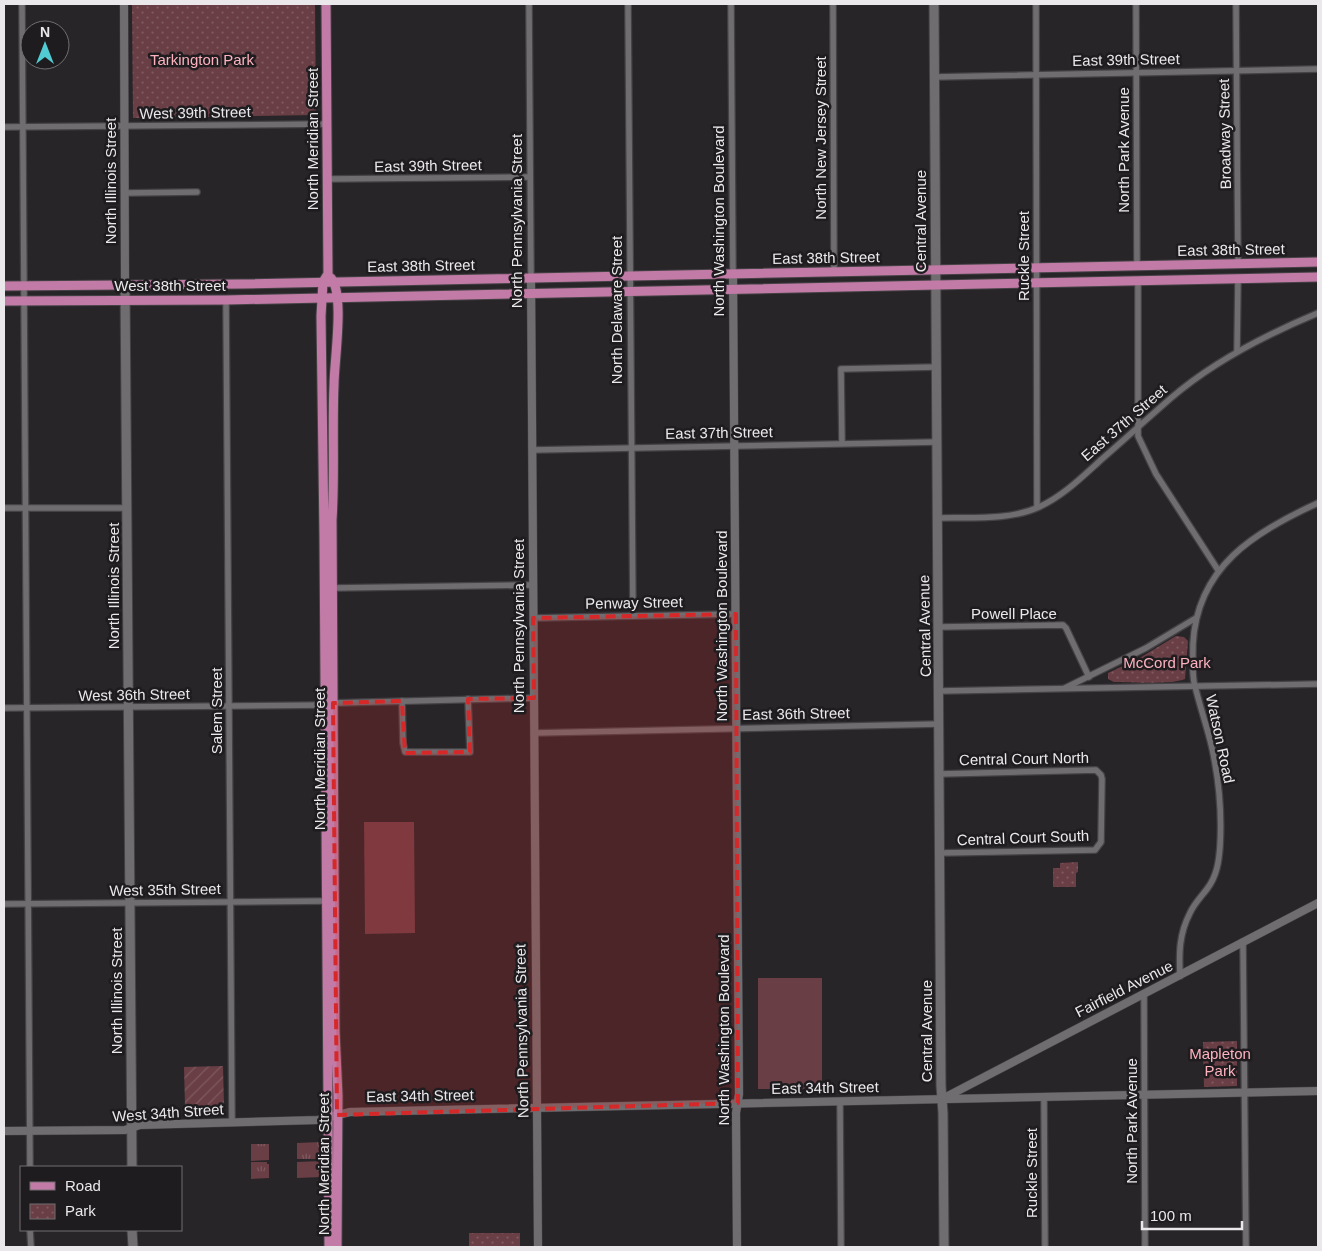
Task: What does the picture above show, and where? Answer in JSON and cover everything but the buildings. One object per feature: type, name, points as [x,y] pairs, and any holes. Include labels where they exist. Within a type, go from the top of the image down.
[{"type":"main road","name":"North Meridian Street","points":[[326,4],[326,278],[322,297],[321,333],[329,704],[332,1116],[329,1247]]},
{"type":"main road","name":"Central Avenue","points":[[934,4],[944,1247]]},
{"type":"main road","name":"East 38th Street","points":[[335,282],[1318,262]]},
{"type":"main road","name":"East 38th Street","points":[[336,297],[1318,277]]},
{"type":"main road","name":"West 38th Street","points":[[4,286],[125,285],[326,278],[335,282]]},
{"type":"main road","name":"North Meridian Street","points":[[335,282],[338,340],[334,383],[327,901],[337,1247]]},
{"type":"main road","name":"North Illinois Street","points":[[125,285],[132,1166]]},
{"type":"main road","name":"West 38th Street","points":[[4,301],[226,300],[336,297]]},
{"type":"main road","points":[[132,1231],[132,1247]]},
{"type":"street","points":[[22,4],[30,1166]]},
{"type":"street","name":"North Illinois Street","points":[[124,4],[125,285]]},
{"type":"street","name":"North Pennsylvania Street","points":[[529,4],[538,1247]]},
{"type":"street","name":"North Delaware Street","points":[[628,4],[633,616]]},
{"type":"street","name":"North Washington Boulevard","points":[[731,4],[739,1084],[737,1247]]},
{"type":"street","name":"North New Jersey Street","points":[[833,4],[834,272]]},
{"type":"street","name":"Ruckle Street","points":[[1036,4],[1037,508]]},
{"type":"street","name":"North Park Avenue","points":[[1136,4],[1138,266]]},
{"type":"street","name":"Broadway Street","points":[[1236,4],[1238,264]]},
{"type":"street","name":"East 39th Street","points":[[934,77],[1318,69]]},
{"type":"street","name":"West 39th Street","points":[[4,127],[327,124]]},
{"type":"street","name":"East 39th Street","points":[[327,179],[530,177]]},
{"type":"street","points":[[126,193],[197,192]]},
{"type":"street","points":[[1237,351],[1238,279]]},
{"type":"street","points":[[1138,281],[1138,436],[1156,474],[1218,570]]},
{"type":"street","name":"Salem Street","points":[[226,300],[232,1122]]},
{"type":"street","name":"East 37th Street","points":[[937,518],[1009,515],[1037,508],[1069,488],[1182,389],[1237,351],[1280,329],[1318,313]]},
{"type":"street","points":[[842,443],[841,369],[936,367]]},
{"type":"street","name":"East 37th Street","points":[[532,450],[937,442]]},
{"type":"street","name":"Watson Road","points":[[1180,976],[1179,948],[1183,930],[1193,907],[1214,876],[1218,864],[1220,833],[1220,796],[1215,763],[1196,686],[1192,658],[1196,618],[1206,589],[1218,570],[1231,557],[1258,536],[1318,503]]},
{"type":"street","points":[[4,508],[127,508]]},
{"type":"street","points":[[332,588],[533,585]]},
{"type":"street","name":"Penway Street","points":[[533,618],[736,614]]},
{"type":"street","points":[[1063,689],[1146,648],[1196,618]]},
{"type":"street","name":"Powell Place","points":[[938,627],[1063,625],[1089,677]]},
{"type":"street","points":[[939,691],[1318,684]]},
{"type":"street","points":[[329,704],[402,700],[534,698]]},
{"type":"street","points":[[402,700],[405,752],[435,753],[470,752],[468,699]]},
{"type":"street","name":"West 36th Street","points":[[4,708],[329,704]]},
{"type":"street","name":"East 36th Street","points":[[534,733],[939,724]]},
{"type":"street","name":"Central Court North","points":[[940,774],[1096,770],[1101,774],[1102,779],[1102,810]]},
{"type":"street","name":"Central Court South","points":[[940,853],[1094,850],[1100,846],[1101,842],[1102,810]]},
{"type":"street","name":"West 35th Street","points":[[4,904],[327,901]]},
{"type":"street","name":"Fairfield Avenue","points":[[942,1100],[1318,904]]},
{"type":"street","points":[[1243,942],[1246,1247]]},
{"type":"street","name":"North Park Avenue","points":[[1144,994],[1145,1247]]},
{"type":"street","name":"East 34th Street","points":[[332,1116],[350,1112],[1318,1091]]},
{"type":"street","name":"Ruckle Street","points":[[1044,1098],[1045,1247]]},
{"type":"street","points":[[840,1102],[841,1247]]},
{"type":"street","name":"West 34th Street","points":[[4,1131],[125,1130],[140,1125],[318,1120],[332,1116]]},
{"type":"street","points":[[30,1231],[31,1247]]},
{"type":"highlighted area","points":[[736,614],[738,1103],[337,1115],[333,703],[402,701],[405,753],[470,752],[468,699],[534,698],[533,618]]},
{"type":"green space","name":"Tarkington Park","points":[[132,4],[315,4],[316,115],[133,118]]},
{"type":"green space","name":"McCord Park","points":[[1176,636],[1184,637],[1188,641],[1185,679],[1151,683],[1114,682],[1108,679],[1108,673],[1138,659]]},
{"type":"green space","points":[[364,822],[414,822],[415,933],[365,934]]},
{"type":"green space","points":[[1078,862],[1076,887],[1053,887],[1053,868],[1060,868],[1060,863]]},
{"type":"green space","points":[[758,978],[822,978],[822,1089],[758,1089]]},
{"type":"green space","name":"Mapleton Park","points":[[1237,1041],[1237,1086],[1204,1087],[1203,1042]]},
{"type":"green space","points":[[223,1066],[224,1106],[219,1106],[219,1111],[190,1112],[189,1107],[185,1107],[184,1067]]},
{"type":"green space","points":[[321,1142],[321,1159],[297,1159],[297,1143]]},
{"type":"green space","points":[[251,1144],[269,1144],[269,1160],[251,1161]]},
{"type":"green space","points":[[321,1161],[321,1177],[297,1178],[297,1162]]},
{"type":"green space","points":[[251,1162],[267,1162],[269,1164],[269,1178],[251,1179]]},
{"type":"green space","points":[[469,1233],[520,1233],[520,1247],[469,1247]]}]
